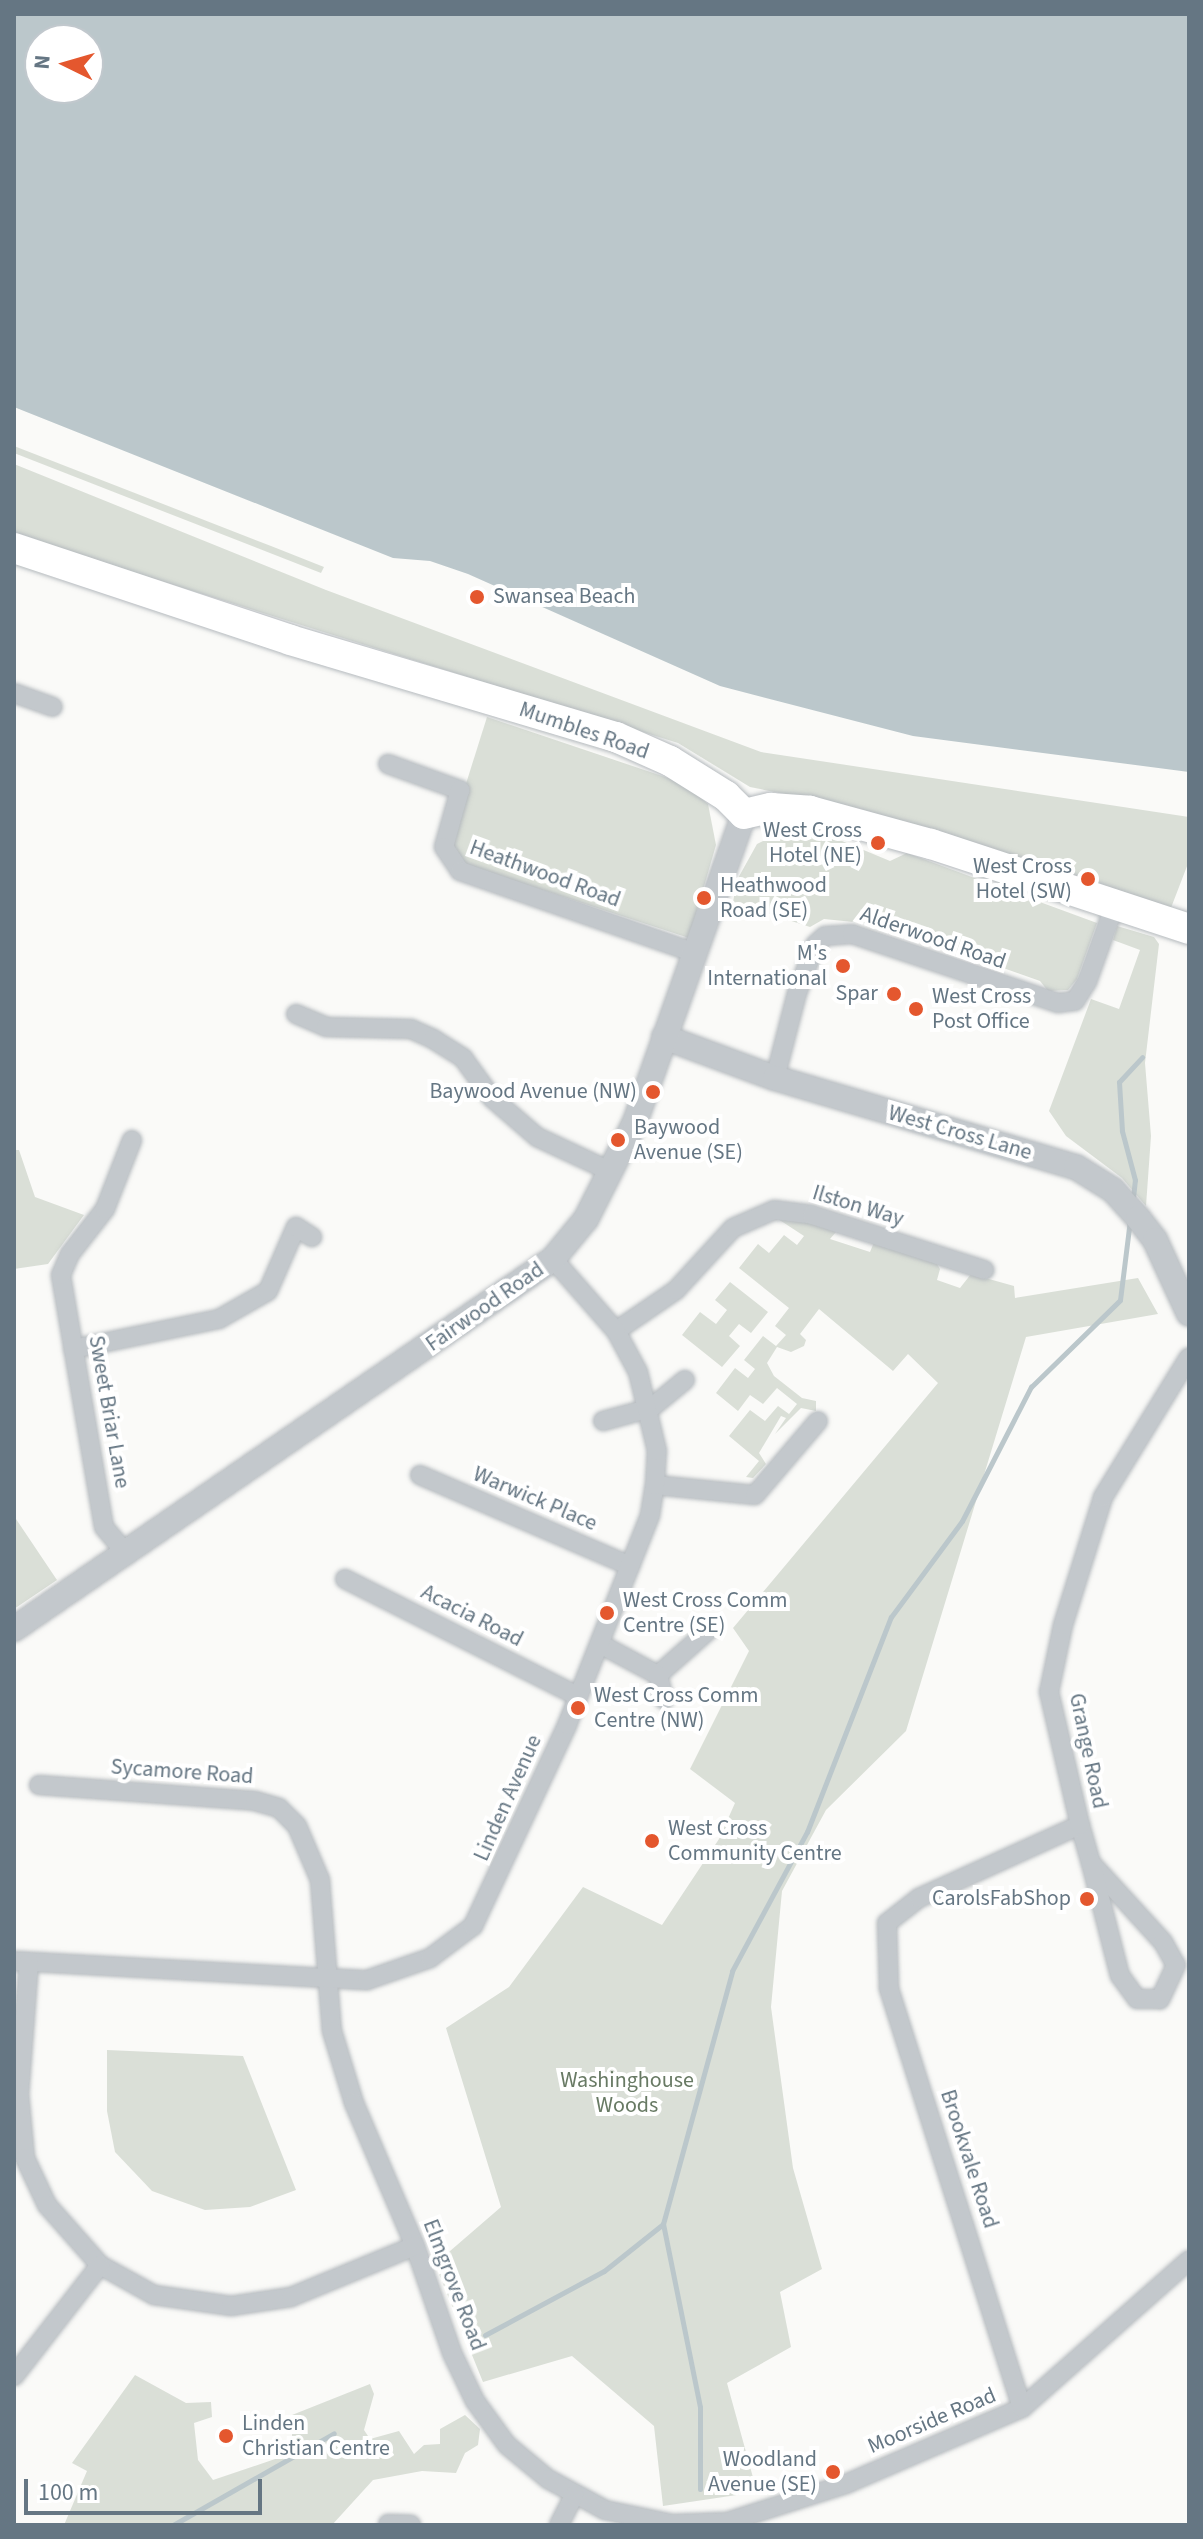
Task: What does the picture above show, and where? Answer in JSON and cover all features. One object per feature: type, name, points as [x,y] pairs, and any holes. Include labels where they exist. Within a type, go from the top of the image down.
[{"type":"main road","name":"Mumbles Road","points":[[14,548],[290,640],[616,737],[670,761],[744,814]]},
{"type":"main road","points":[[744,814],[771,808],[810,811],[931,844],[1114,907],[1189,929]]},
{"type":"street","points":[[14,693],[53,707]]},
{"type":"street","name":"Heathwood Road","points":[[388,764],[462,783],[446,834],[452,866],[696,953]]},
{"type":"street","name":"Fairwood Road","points":[[14,1629],[553,1259],[586,1219],[612,1172],[696,953],[744,814]]},
{"type":"street","name":"Alderwood Road","points":[[775,1078],[797,993],[815,945],[834,932],[1041,1001],[1075,1001],[1114,907]]},
{"type":"street","points":[[296,1014],[326,1027],[411,1029],[433,1039],[463,1058],[492,1098],[537,1137],[612,1172]]},
{"type":"street","name":"West Cross Lane","points":[[664,1037],[775,1078],[1068,1164],[1113,1190],[1150,1235],[1186,1301]]},
{"type":"street","name":"Sweet Briar Lane","points":[[124,1551],[104,1527],[61,1275],[70,1254],[105,1209],[132,1140]]},
{"type":"street","name":"Ilston Way","points":[[616,1331],[676,1290],[733,1228],[774,1210],[812,1215],[984,1270]]},
{"type":"street","points":[[73,1349],[219,1319],[268,1291],[296,1227],[312,1237]]},
{"type":"street","name":"Linden Avenue","points":[[21,1962],[327,1981],[367,1980],[398,1972],[430,1958],[473,1926],[501,1873],[600,1644],[650,1515],[655,1485],[651,1408],[616,1331],[553,1259]]},
{"type":"street","name":"Grange Road","points":[[887,1923],[919,1898],[1080,1825],[1049,1692],[1063,1625],[1103,1497],[1189,1357]]},
{"type":"street","points":[[603,1421],[651,1408],[685,1380]]},
{"type":"street","points":[[655,1485],[755,1495],[818,1421]]},
{"type":"street","name":"Warwick Place","points":[[420,1475],[630,1566]]},
{"type":"street","name":"Acacia Road","points":[[345,1579],[578,1696]]},
{"type":"street","points":[[658,1675],[711,1628]]},
{"type":"street","points":[[600,1644],[658,1675],[664,1699]]},
{"type":"street","name":"Sycamore Road","points":[[39,1785],[255,1801],[279,1808],[297,1826],[315,1861],[327,1981]]},
{"type":"street","points":[[1080,1825],[1120,1976],[1137,1999],[1160,1999],[1176,1965],[1163,1942],[1091,1863]]},
{"type":"street","name":"Brookvale Road","points":[[887,1923],[889,1988],[1022,2408]]},
{"type":"street","points":[[21,1962],[19,2094],[25,2158],[47,2205],[100,2265],[154,2295],[231,2306],[291,2297],[415,2246]]},
{"type":"street","name":"Elmgrove Road","points":[[327,1981],[332,2031],[354,2103],[415,2246],[452,2353],[475,2401],[507,2445],[574,2495],[646,2521]]},
{"type":"street","name":"Moorside Road","points":[[646,2521],[694,2524],[751,2521],[846,2484],[1022,2408],[1189,2260]]},
{"type":"street","points":[[14,2376],[100,2265]]},
{"type":"street","points":[[559,2525],[574,2495]]},
{"type":"street","points":[[388,2524],[411,2525]]},
{"type":"green space","points":[[14,446],[324,567],[321,573],[14,453]]},
{"type":"green space","points":[[14,464],[326,590],[761,752],[1189,817],[1189,861],[1169,913],[815,800],[750,787],[678,743],[14,535]]},
{"type":"green space","points":[[487,717],[683,783],[708,804],[716,845],[689,938],[463,864],[448,841]]},
{"type":"green space","points":[[788,829],[842,841],[890,861],[907,853],[1097,923],[1077,979],[1068,990],[1048,991],[1040,981],[883,925],[824,919],[810,927],[733,902],[737,880],[757,844]]},
{"type":"green space","points":[[1117,926],[1154,937],[1159,944],[1145,1063],[1151,1136],[1146,1206],[1122,1178],[1066,1136],[1049,1111],[1091,999],[1119,1009],[1140,950],[1113,940]]},
{"type":"green space","points":[[14,1150],[19,1150],[35,1197],[84,1215],[48,1264],[14,1269]]},
{"type":"green space","name":"Washinghouse Woods","points":[[787,1214],[836,1232],[830,1239],[870,1252],[875,1240],[934,1259],[940,1269],[937,1280],[960,1288],[971,1274],[1014,1286],[1015,1298],[1138,1278],[1158,1314],[1026,1337],[906,1731],[826,1810],[782,1891],[771,2007],[793,2168],[822,2269],[780,2292],[791,2347],[727,2383],[757,2492],[663,2506],[654,2426],[572,2356],[483,2382],[435,2264],[501,2207],[446,2028],[509,1987],[583,1887],[662,1925],[719,1839],[735,1803],[690,1769],[749,1651],[733,1628],[938,1383],[908,1354],[893,1371],[819,1309],[800,1334],[806,1340],[804,1346],[791,1352],[777,1347],[767,1363],[774,1376],[802,1398],[816,1401],[816,1411],[801,1408],[775,1434],[786,1418],[781,1416],[759,1453],[766,1464],[753,1478],[746,1477],[759,1461],[729,1436],[750,1410],[765,1421],[778,1406],[789,1414],[797,1404],[777,1388],[763,1404],[750,1395],[738,1411],[716,1393],[735,1368],[748,1378],[755,1369],[744,1360],[763,1336],[776,1346],[786,1335],[775,1326],[789,1308],[739,1268],[758,1244],[769,1253],[784,1235],[797,1245],[804,1236],[772,1215]]},
{"type":"green space","points":[[730,1282],[768,1312],[751,1333],[739,1324],[729,1336],[740,1346],[722,1367],[682,1335],[700,1312],[716,1324],[727,1310],[715,1300]]},
{"type":"green space","points":[[14,1506],[16,1519],[57,1580],[14,1609]]},
{"type":"green space","points":[[107,2050],[243,2056],[296,2190],[250,2207],[205,2210],[152,2191],[115,2152],[107,2111]]},
{"type":"green space","points":[[135,2375],[186,2403],[211,2402],[212,2417],[194,2423],[198,2460],[213,2480],[281,2457],[292,2437],[292,2415],[370,2384],[374,2394],[364,2430],[370,2439],[399,2431],[414,2454],[424,2445],[440,2444],[440,2429],[465,2415],[480,2429],[478,2445],[465,2453],[456,2473],[422,2471],[373,2480],[332,2525],[64,2525],[87,2471],[72,2463]]},
{"type":"shaded area","points":[[14,14],[1189,14],[1189,772],[913,736],[720,686],[468,574],[430,561],[393,558],[14,407]]},
{"type":"waterway","points":[[1133,1198],[1135,1180],[1122,1131],[1119,1082],[1142,1057]]},
{"type":"waterway","points":[[700,2489],[700,2407],[663,2224],[732,1971],[807,1832],[891,1617],[962,1521],[1031,1387],[1120,1300],[1130,1220]]},
{"type":"waterway","points":[[485,2335],[604,2271],[663,2224]]},
{"type":"waterway","points":[[173,2525],[334,2433]]},
{"type":"place","name":"Swansea Beach","points":[[477,597]]},
{"type":"place","name":"West Cross Hotel (NE)","points":[[878,843]]},
{"type":"place","name":"West Cross Hotel (SW)","points":[[1088,879]]},
{"type":"place","name":"Heathwood Road (SE)","points":[[704,898]]},
{"type":"place","name":"M's International","points":[[843,966]]},
{"type":"place","name":"Spar","points":[[894,994]]},
{"type":"place","name":"West Cross Post Office","points":[[916,1009]]},
{"type":"place","name":"Baywood Avenue (NW)","points":[[653,1092]]},
{"type":"place","name":"Baywood Avenue (SE)","points":[[618,1140]]},
{"type":"place","name":"West Cross Comm Centre (SE)","points":[[607,1613]]},
{"type":"place","name":"West Cross Comm Centre (NW)","points":[[578,1708]]},
{"type":"place","name":"West Cross Community Centre","points":[[652,1841]]},
{"type":"place","name":"CarolsFabShop","points":[[1087,1899]]},
{"type":"place","name":"Linden Christian Centre","points":[[226,2436]]},
{"type":"place","name":"Woodland Avenue (SE)","points":[[833,2472]]}]
